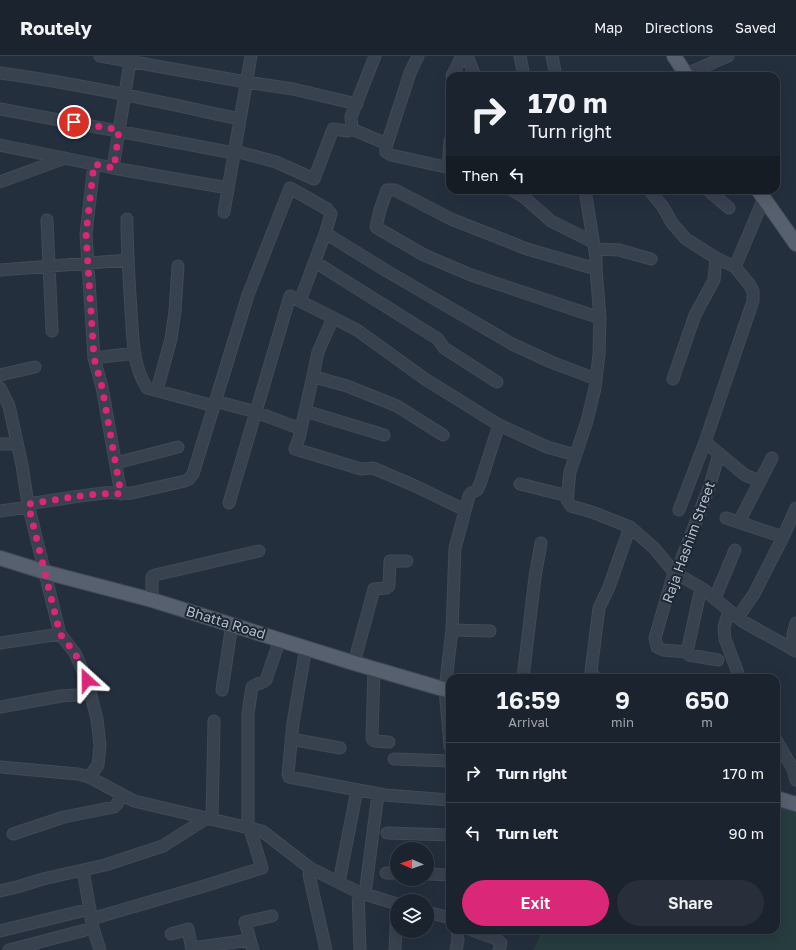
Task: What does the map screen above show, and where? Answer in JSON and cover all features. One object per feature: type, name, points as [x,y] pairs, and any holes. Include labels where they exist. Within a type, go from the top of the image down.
[{"type":"main road","points":[[674,56],[685,72]]},
{"type":"main road","points":[[761,194],[795,241]]},
{"type":"main road","name":"Bhatta Road","points":[[0,558],[45,572],[152,600],[354,663],[446,689]]},
{"type":"main road","points":[[780,799],[796,804]]},
{"type":"street","points":[[100,56],[131,59],[246,82],[293,89],[357,104]]},
{"type":"street","points":[[224,212],[251,56]]},
{"type":"street","points":[[418,56],[410,73],[387,144],[386,152],[391,155],[446,167]]},
{"type":"street","points":[[454,72],[462,56]]},
{"type":"street","points":[[467,56],[473,72]]},
{"type":"street","points":[[520,56],[523,72]]},
{"type":"street","points":[[552,56],[555,72]]},
{"type":"street","points":[[693,72],[728,56]]},
{"type":"street","points":[[352,128],[351,117],[357,104],[372,57]]},
{"type":"street","points":[[114,168],[131,59]]},
{"type":"street","points":[[0,73],[30,77],[125,95],[240,119]]},
{"type":"street","points":[[0,109],[235,152],[276,162],[314,179],[333,129],[348,131],[352,128]]},
{"type":"street","points":[[352,128],[387,144]]},
{"type":"street","points":[[0,145],[114,168],[228,188]]},
{"type":"street","points":[[0,182],[66,158]]},
{"type":"street","points":[[94,164],[86,234],[94,358],[102,387],[121,494]]},
{"type":"street","points":[[0,511],[89,495],[132,493],[186,481],[189,479],[215,404],[248,295],[290,188],[327,209],[331,214],[300,301]]},
{"type":"street","points":[[596,268],[527,249],[451,220],[395,190],[387,190],[377,220],[376,227],[424,255],[458,270],[472,276],[600,318]]},
{"type":"street","points":[[518,194],[551,220],[594,245],[651,259]]},
{"type":"street","points":[[586,194],[596,258],[600,318],[600,354],[587,421],[570,472],[567,500],[570,506],[592,512],[630,527],[654,548],[674,572],[701,588],[733,613],[795,650]]},
{"type":"street","points":[[653,194],[663,207],[672,223],[686,239],[716,258],[735,267],[753,291],[753,301],[705,442],[679,510]]},
{"type":"street","points":[[713,194],[729,208]]},
{"type":"street","points":[[735,267],[761,194]]},
{"type":"street","points":[[127,219],[128,260],[135,353],[141,378],[147,388],[256,412],[301,429]]},
{"type":"street","points":[[47,220],[52,331]]},
{"type":"street","points":[[325,234],[512,344],[551,362],[596,379]]},
{"type":"street","points":[[673,379],[695,316],[714,280],[716,258]]},
{"type":"street","points":[[0,270],[128,260]]},
{"type":"street","points":[[315,262],[438,339],[444,348],[498,382]]},
{"type":"street","points":[[157,390],[171,340],[175,311],[178,266]]},
{"type":"street","points":[[229,503],[290,296],[357,330],[426,379],[499,425],[547,447],[575,455]]},
{"type":"street","points":[[332,318],[318,352],[301,429],[295,449],[361,469],[373,468],[465,510]]},
{"type":"street","points":[[94,358],[135,353]]},
{"type":"street","points":[[0,375],[35,367]]},
{"type":"street","points":[[313,376],[322,380],[346,386],[397,406],[443,435]]},
{"type":"street","points":[[0,388],[9,406],[29,505],[60,634],[75,653],[87,680],[97,719],[100,746],[98,766],[89,777]]},
{"type":"street","points":[[305,411],[384,435]]},
{"type":"street","points":[[449,674],[455,548],[471,493],[477,490],[480,484],[499,425]]},
{"type":"street","points":[[705,442],[745,475],[759,481]]},
{"type":"street","points":[[0,444],[17,444]]},
{"type":"street","points":[[116,463],[178,447]]},
{"type":"street","name":"Raja Hashim Street","points":[[687,652],[663,650],[657,647],[655,638],[674,572],[679,566],[710,485],[719,454]]},
{"type":"street","points":[[739,522],[772,458]]},
{"type":"street","points":[[520,484],[568,496]]},
{"type":"street","points":[[738,674],[725,639],[724,627],[733,613],[754,594],[796,508]]},
{"type":"street","points":[[726,518],[783,537]]},
{"type":"street","points":[[593,674],[591,671],[599,608],[609,587],[630,527]]},
{"type":"street","points":[[523,674],[535,577],[541,543]]},
{"type":"street","points":[[715,598],[736,550]]},
{"type":"street","points":[[152,600],[152,577],[155,575],[259,551]]},
{"type":"street","points":[[354,663],[374,589],[386,588],[389,586],[390,562],[392,560],[407,561]]},
{"type":"street","points":[[701,588],[687,652],[689,655],[718,660]]},
{"type":"street","points":[[795,650],[794,634],[796,623]]},
{"type":"street","points":[[222,690],[232,624]]},
{"type":"street","points":[[452,630],[490,631]]},
{"type":"street","points":[[0,643],[60,634]]},
{"type":"street","points":[[9,950],[91,918],[201,888],[262,868],[249,829],[248,714],[252,686],[254,684],[263,683],[266,680],[280,639]]},
{"type":"street","points":[[306,647],[291,739],[289,777],[378,794],[446,800]]},
{"type":"street","points":[[374,668],[372,737],[375,741],[389,742]]},
{"type":"street","points":[[0,707],[61,696],[90,694]]},
{"type":"street","points":[[209,819],[214,722]]},
{"type":"street","points":[[291,739],[340,748]]},
{"type":"street","points":[[780,747],[793,769],[796,780]]},
{"type":"street","points":[[394,759],[446,760]]},
{"type":"street","points":[[0,767],[78,774],[89,777],[134,801],[262,831],[310,868],[362,893],[390,902]]},
{"type":"street","points":[[339,882],[357,790]]},
{"type":"street","points":[[360,950],[362,893],[378,794]]},
{"type":"street","points":[[13,834],[64,816],[114,807],[122,795]]},
{"type":"street","points":[[0,891],[17,888],[43,878],[105,865],[163,846],[209,819]]},
{"type":"street","points":[[387,833],[446,835]]},
{"type":"street","points":[[310,868],[309,875],[326,950]]},
{"type":"street","points":[[83,870],[91,918],[100,950]]},
{"type":"street","points":[[434,874],[446,875]]},
{"type":"street","points":[[434,914],[446,917]]},
{"type":"street","points":[[171,934],[188,929],[192,949],[252,945],[245,922],[272,916]]},
{"type":"street","points":[[0,931],[91,918]]},
{"type":"street","points":[[456,950],[457,934]]},
{"type":"street","points":[[496,934],[501,943],[499,950]]},
{"type":"street","points":[[395,950],[396,938]]},
{"type":"green space","points":[[780,798],[796,804],[796,950],[533,950],[541,934],[780,934]]},
{"type":"route","points":[[74,122],[119,130],[114,168],[94,164],[86,234],[94,358],[102,387],[121,494],[107,493],[28,504],[60,634],[75,653],[87,680]]}]
